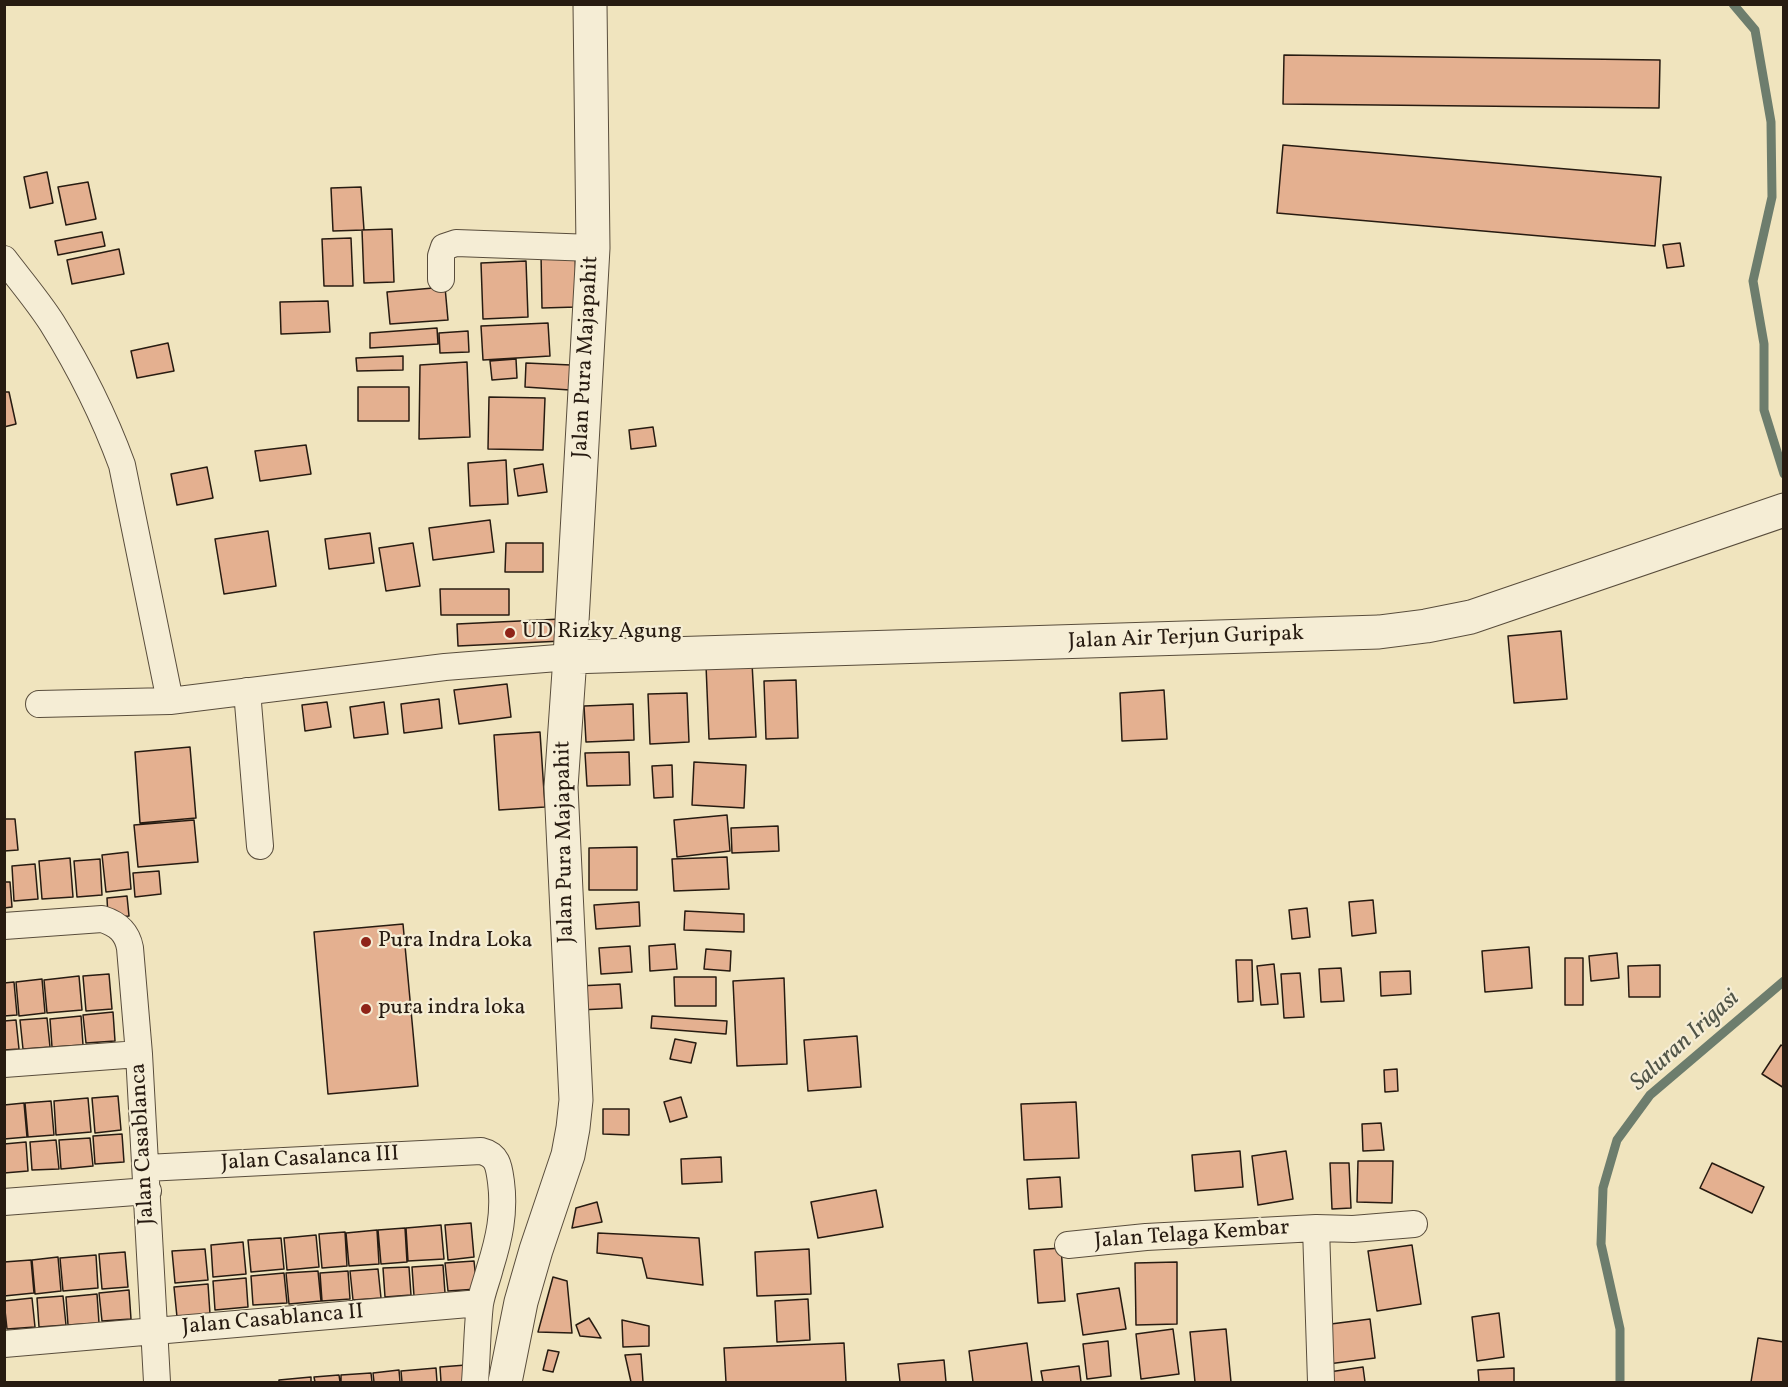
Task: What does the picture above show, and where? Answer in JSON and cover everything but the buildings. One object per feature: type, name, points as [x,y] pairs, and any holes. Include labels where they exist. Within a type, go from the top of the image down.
[{"type":"street","name":"Jalan Pura Majapahit","points":[[505,1383],[521,1302],[568,1155],[576,1100],[561,787],[593,248],[590,4]]},
{"type":"street","points":[[441,279],[441,256],[444,247],[456,243],[593,248]]},
{"type":"street","points":[[4,259],[14,290],[51,322],[89,388],[113,440],[122,465],[170,701]]},
{"type":"street","name":"Jalan Air Terjun Guripak","points":[[570,657],[1379,632],[1471,617],[1784,510]]},
{"type":"street","points":[[39,704],[170,701],[445,667],[570,657]]},
{"type":"street","points":[[247,691],[260,846]]},
{"type":"street","name":"Jalan Casablanca","points":[[4,926],[102,919],[113,922],[128,937],[139,1054],[157,1383]]},
{"type":"street","points":[[4,1064],[139,1054]]},
{"type":"street","name":"Jalan Casalanca III","points":[[4,1202],[147,1180],[475,1151],[488,1152],[499,1166],[503,1197],[501,1231],[480,1303]]},
{"type":"street","name":"Jalan Telaga Kembar","points":[[1068,1245],[1146,1238],[1316,1228],[1353,1229],[1414,1224]]},
{"type":"street","name":"Jalan Telaga Kembar","points":[[1316,1228],[1322,1383]]},
{"type":"street","points":[[475,1383],[480,1303]]},
{"type":"street","name":"Jalan Casablanca II","points":[[4,1344],[480,1303]]},
{"type":"waterway","points":[[1733,4],[1755,30],[1771,122],[1772,197],[1753,281],[1764,344],[1764,410],[1784,474]]},
{"type":"waterway","name":"Saluran Irigasi","points":[[1620,1382],[1620,1329],[1601,1244],[1603,1188],[1617,1140],[1650,1095],[1784,981]]},
{"type":"place","name":"UD Rizky Agung","points":[[510,633]]},
{"type":"place","name":"Pura Indra Loka","points":[[366,942]]},
{"type":"place","name":"pura indra loka","points":[[366,1009]]}]
